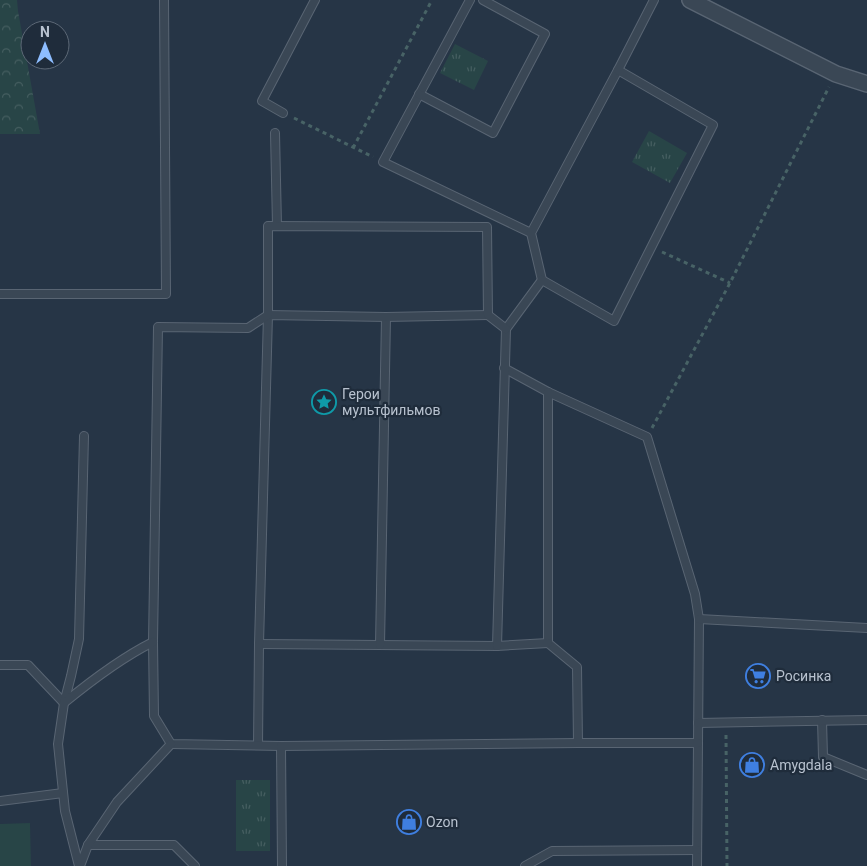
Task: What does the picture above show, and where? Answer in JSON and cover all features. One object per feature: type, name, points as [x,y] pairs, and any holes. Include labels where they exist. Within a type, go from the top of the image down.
[{"type":"street","points":[[690,0],[836,74],[867,84]]},
{"type":"lane","points":[[0,294],[166,294],[164,0]]},
{"type":"lane","points":[[283,113],[262,101],[315,0]]},
{"type":"lane","points":[[470,0],[383,162],[531,233]]},
{"type":"lane","points":[[420,94],[494,133],[545,34],[483,0]]},
{"type":"lane","points":[[618,70],[713,125],[614,321],[542,280],[531,233],[654,0]]},
{"type":"lane","points":[[275,133],[277,226]]},
{"type":"lane","points":[[488,315],[487,227],[492,215]]},
{"type":"lane","points":[[258,745],[268,315],[268,226],[487,227]]},
{"type":"lane","points":[[497,646],[506,329],[542,280]]},
{"type":"lane","points":[[170,744],[154,716],[158,327],[248,328],[268,315],[386,317],[488,315],[506,329]]},
{"type":"lane","points":[[380,645],[386,317]]},
{"type":"lane","points":[[504,368],[548,392],[647,437],[695,594],[699,619],[697,866]]},
{"type":"lane","points":[[548,392],[548,643]]},
{"type":"lane","points":[[80,866],[65,810],[58,744],[64,703],[79,639],[84,436]]},
{"type":"lane","points":[[699,619],[867,628]]},
{"type":"lane","points":[[64,703],[126,657],[154,642]]},
{"type":"lane","points":[[259,644],[497,646],[548,643],[577,667],[578,743]]},
{"type":"lane","points":[[0,665],[28,665],[64,703]]},
{"type":"lane","points":[[822,720],[823,757],[867,775]]},
{"type":"lane","points":[[698,723],[867,720]]},
{"type":"lane","points":[[80,866],[88,846],[117,802],[170,744],[280,746],[698,743]]},
{"type":"lane","points":[[280,746],[282,866]]},
{"type":"lane","points":[[0,801],[63,793]]},
{"type":"lane","points":[[88,846],[174,845],[195,866]]},
{"type":"lane","points":[[525,866],[552,851],[697,850]]},
{"type":"path","points":[[353,148],[432,0]]},
{"type":"path","points":[[647,437],[730,283],[836,74]]},
{"type":"path","points":[[283,113],[383,162]]},
{"type":"path","points":[[651,247],[730,283]]},
{"type":"path","points":[[726,722],[727,866]]},
{"type":"green space","points":[[0,0],[17,0],[20,22],[20,70],[29,70],[40,134],[0,134]]},
{"type":"green space","points":[[455,44],[488,61],[474,90],[440,73]]},
{"type":"green space","points":[[649,131],[687,153],[670,183],[632,162]]},
{"type":"green space","points":[[236,780],[270,780],[270,851],[236,851]]},
{"type":"green space","points":[[30,823],[31,866],[0,866],[0,824]]},
{"type":"place","name":"Герои мультфильмов","points":[[324,402]]},
{"type":"place","name":"Росинка","points":[[758,676]]},
{"type":"place","name":"Amygdala","points":[[752,765]]},
{"type":"place","name":"Ozon","points":[[409,822]]}]
